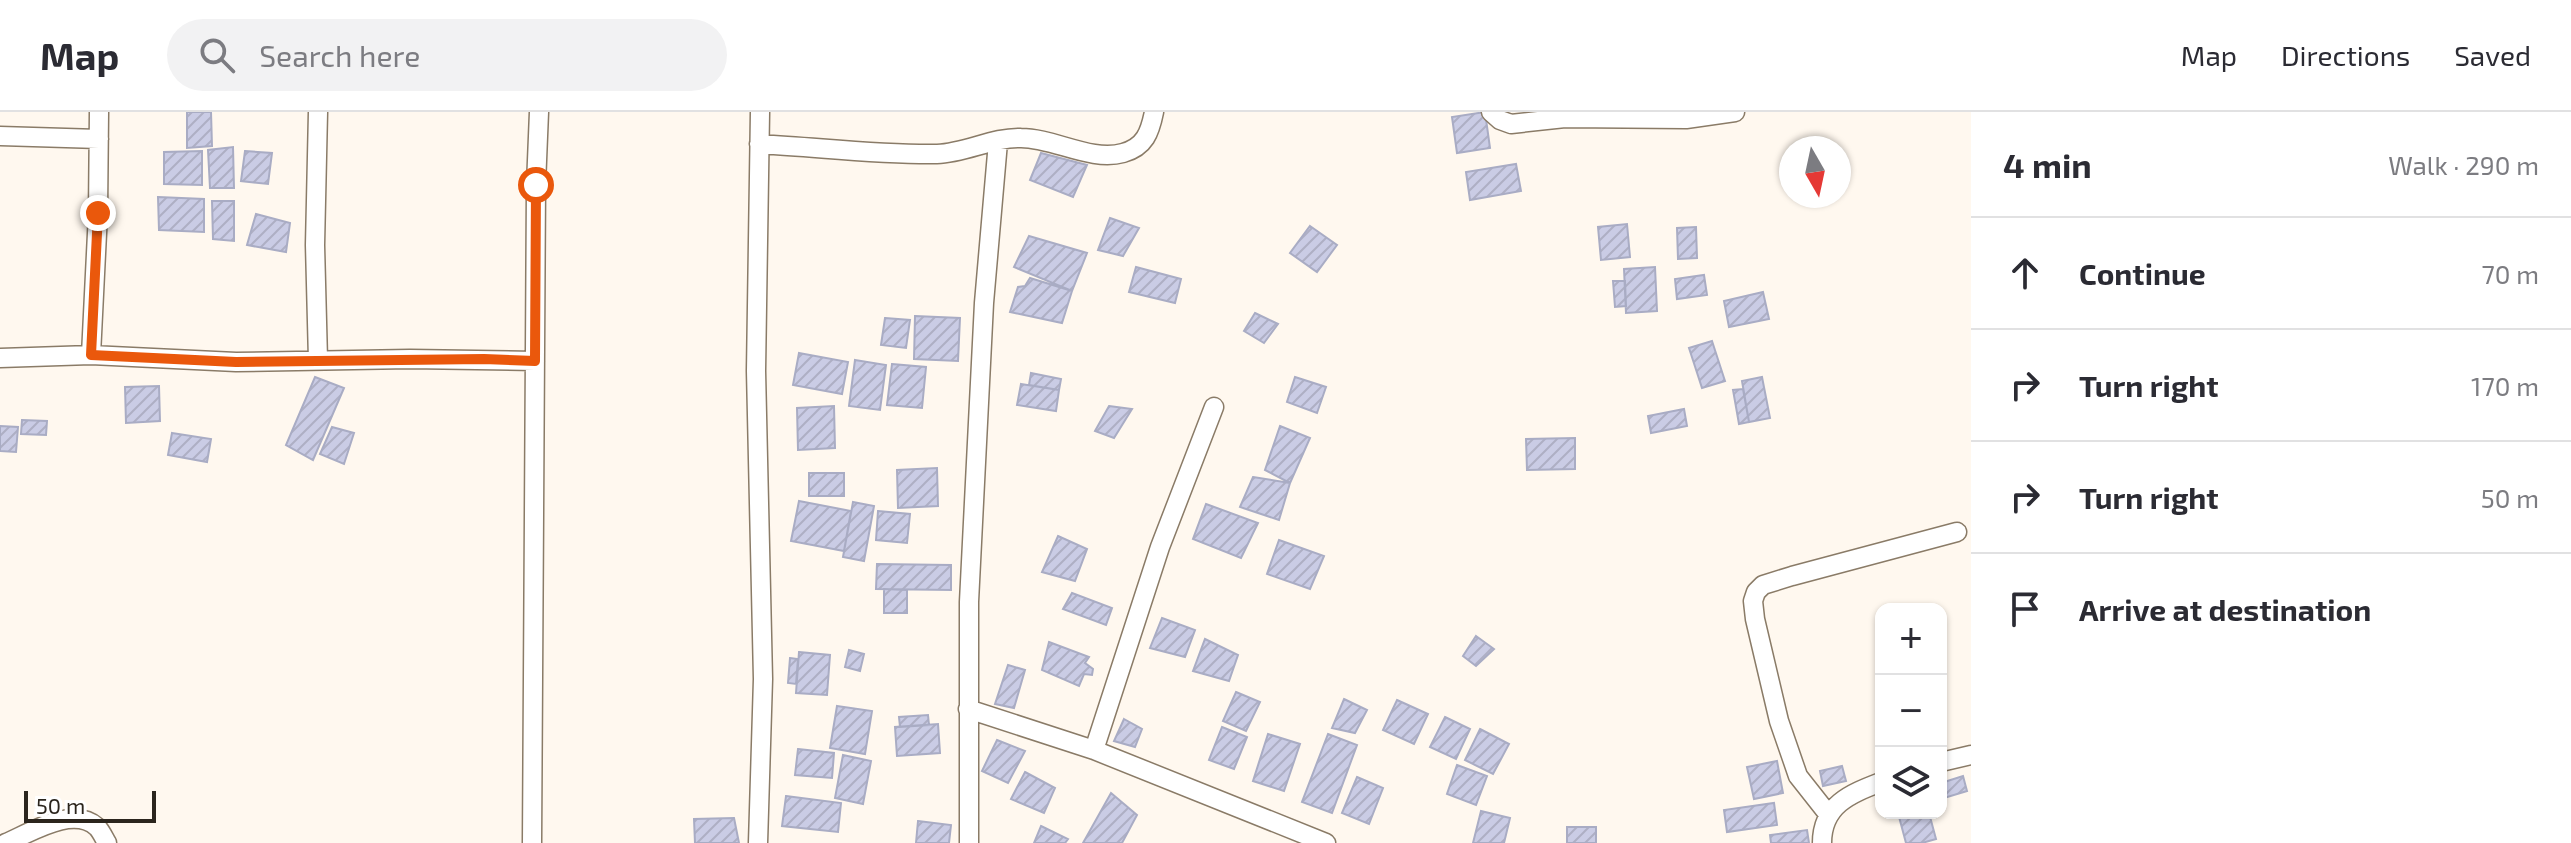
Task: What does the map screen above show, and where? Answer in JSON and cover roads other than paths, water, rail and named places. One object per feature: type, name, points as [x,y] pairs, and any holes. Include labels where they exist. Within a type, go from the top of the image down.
[{"type":"street","points":[[91,355],[98,226],[99,112]]},
{"type":"street","points":[[318,112],[315,245],[318,360]]},
{"type":"street","points":[[532,843],[539,112]]},
{"type":"street","points":[[758,843],[763,679],[756,371],[760,112]]},
{"type":"street","points":[[759,144],[939,154],[1017,137],[1036,138],[1103,155],[1136,148],[1150,131],[1154,112]]},
{"type":"street","points":[[1491,112],[1511,124],[1565,118],[1686,119],[1735,112]]},
{"type":"street","points":[[0,136],[99,139]]},
{"type":"street","points":[[969,843],[969,602],[984,303],[998,142]]},
{"type":"street","points":[[0,358],[91,355],[222,361],[535,361]]},
{"type":"street","points":[[1094,750],[1160,547],[1214,407]]},
{"type":"street","points":[[1828,814],[1798,776],[1779,721],[1755,619],[1753,601],[1756,592],[1763,585],[1792,576],[1957,532]]},
{"type":"street","points":[[968,709],[1094,750],[1326,843]]},
{"type":"street","points":[[1947,761],[1971,755]]},
{"type":"street","points":[[1822,843],[1828,814],[1837,802],[1875,785]]},
{"type":"street","points":[[6,843],[63,819],[81,818],[96,826],[107,843]]}]
